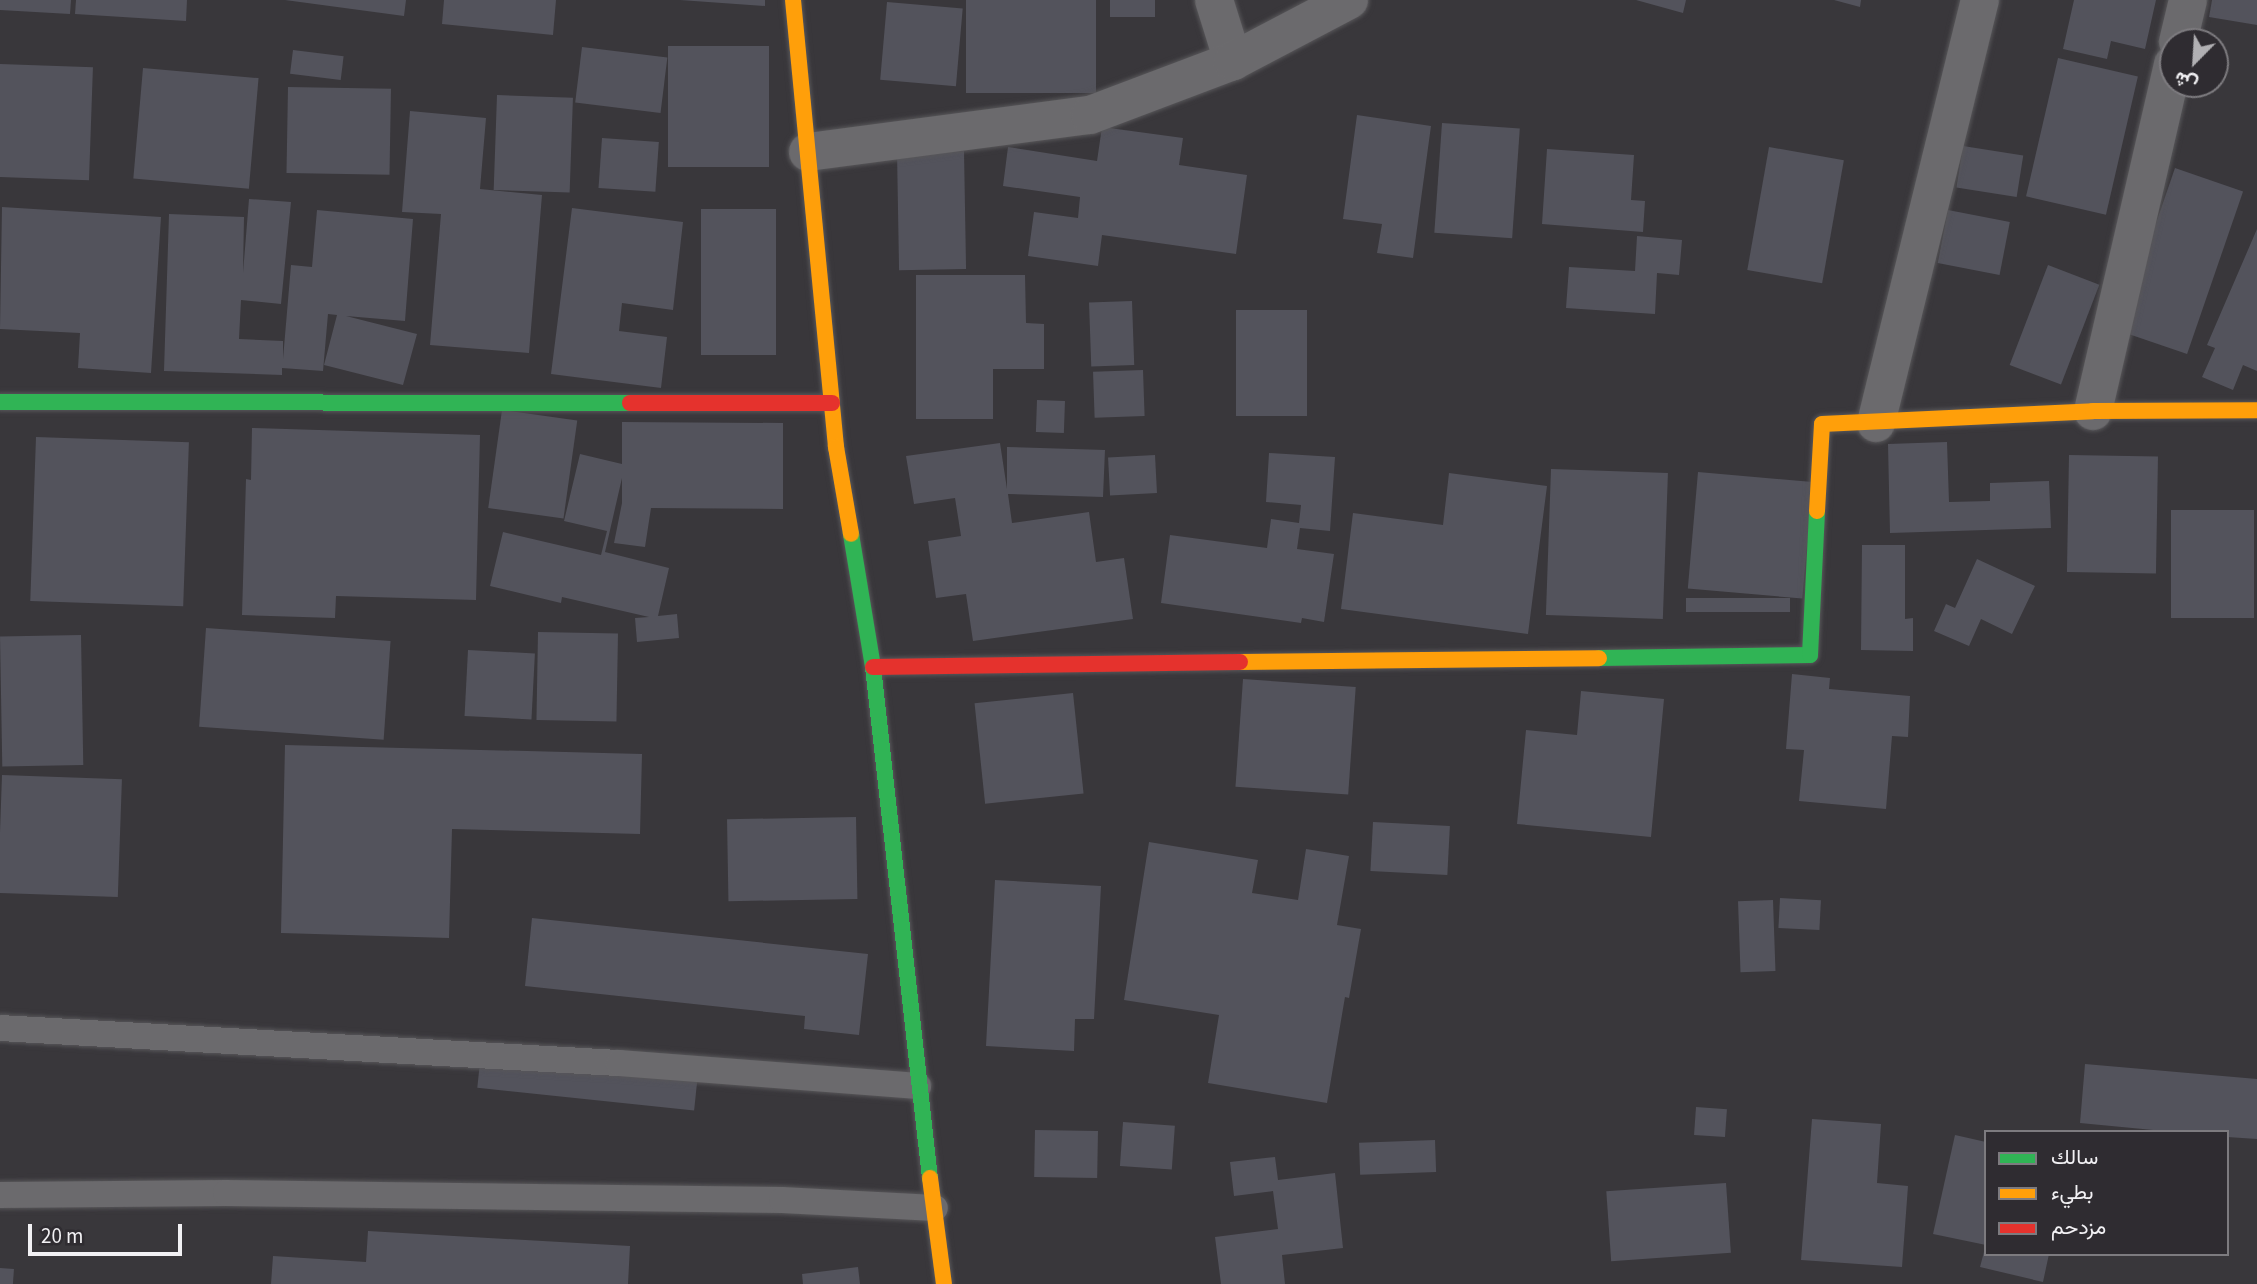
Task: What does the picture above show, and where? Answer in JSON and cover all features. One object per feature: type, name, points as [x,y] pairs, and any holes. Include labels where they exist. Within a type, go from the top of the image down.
[{"type":"street","points":[[793,0],[836,447],[873,667],[918,1086],[944,1284]]},
{"type":"street","points":[[1214,0],[1233,61]]},
{"type":"street","points":[[808,152],[1090,115],[1233,61],[1349,0]]},
{"type":"street","points":[[1876,423],[1980,0]]},
{"type":"street","points":[[2181,28],[2188,0]]},
{"type":"street","points":[[2093,411],[2165,98]]},
{"type":"street","points":[[0,402],[832,403]]},
{"type":"street","points":[[873,667],[1810,655],[1822,424],[2093,411],[2257,410]]},
{"type":"lane","points":[[0,1028],[605,1062],[918,1086]]},
{"type":"lane","points":[[0,1195],[240,1194],[782,1200],[935,1208]]},
{"type":"building","points":[[0,0],[71,0],[70,14],[0,10]]},
{"type":"building","points":[[76,0],[187,0],[186,21],[75,14]]},
{"type":"building","points":[[285,0],[406,0],[404,16]]},
{"type":"building","points":[[444,0],[556,0],[553,35],[442,24]]},
{"type":"building","points":[[680,0],[765,0],[765,6]]},
{"type":"building","points":[[966,0],[1096,0],[1096,93],[966,93]]},
{"type":"building","points":[[1110,0],[1155,0],[1155,17],[1110,17]]},
{"type":"building","points":[[1636,0],[1686,0],[1683,13]]},
{"type":"building","points":[[1834,0],[1861,0],[1860,7]]},
{"type":"building","points":[[2074,0],[2156,0],[2145,49],[2111,41],[2107,59],[2063,49]]},
{"type":"building","points":[[2212,0],[2257,0],[2257,25],[2209,17]]},
{"type":"building","points":[[887,2],[963,9],[956,86],[880,80]]},
{"type":"building","points":[[668,46],[769,46],[769,167],[668,167]]},
{"type":"building","points":[[582,47],[667,57],[661,113],[575,103]]},
{"type":"building","points":[[293,50],[344,56],[341,80],[290,74]]},
{"type":"building","points":[[2058,58],[2138,76],[2106,215],[2026,196]]},
{"type":"building","points":[[0,64],[93,67],[89,180],[0,177]]},
{"type":"building","points":[[143,68],[259,78],[249,189],[133,179]]},
{"type":"building","points":[[288,87],[391,89],[389,175],[286,173]]},
{"type":"building","points":[[497,95],[573,98],[570,193],[494,190]]},
{"type":"building","points":[[410,111],[486,118],[480,189],[542,195],[529,353],[430,345],[441,214],[402,212]]},
{"type":"building","points":[[1357,115],[1431,126],[1413,258],[1377,253],[1382,224],[1343,219]]},
{"type":"building","points":[[1442,123],[1520,128],[1512,238],[1434,233]]},
{"type":"building","points":[[1102,127],[1183,138],[1179,165],[1247,175],[1236,254],[1102,235],[1098,266],[1028,256],[1034,212],[1078,218],[1080,197],[1003,186],[1008,147],[1097,161]]},
{"type":"building","points":[[602,138],[659,142],[655,192],[599,188]]},
{"type":"building","points":[[1963,146],[2023,156],[2017,197],[1956,187]]},
{"type":"building","points":[[1769,147],[1844,160],[1822,283],[1747,270]]},
{"type":"building","points":[[1547,149],[1634,155],[1631,200],[1645,201],[1643,232],[1542,224]]},
{"type":"building","points":[[964,151],[966,269],[899,270],[897,152]]},
{"type":"building","points":[[2175,168],[2243,191],[2187,354],[2119,331]]},
{"type":"building","points":[[249,199],[291,202],[281,304],[241,300],[239,339],[283,341],[283,359],[291,265],[312,267],[317,210],[413,219],[405,321],[346,316],[417,334],[403,385],[324,365],[337,315],[328,314],[323,371],[282,368],[282,375],[164,371],[169,214],[244,217],[243,273]]},
{"type":"building","points":[[2,207],[161,217],[151,373],[78,368],[80,333],[0,329]]},
{"type":"building","points":[[572,208],[683,222],[673,310],[622,303],[619,331],[667,337],[661,388],[551,374]]},
{"type":"building","points":[[701,209],[776,209],[776,355],[701,355]]},
{"type":"building","points":[[1948,210],[2010,222],[2000,275],[1938,263]]},
{"type":"building","points":[[2257,229],[2257,371],[2243,365],[2233,390],[2202,377],[2215,348],[2207,345]]},
{"type":"building","points":[[1637,236],[1682,240],[1679,275],[1657,273],[1655,314],[1566,308],[1569,267],[1635,271]]},
{"type":"building","points":[[2048,265],[2099,285],[2061,385],[2010,365]]},
{"type":"building","points":[[916,275],[1025,275],[1026,323],[1044,324],[1044,369],[993,369],[993,419],[916,419]]},
{"type":"building","points":[[1132,301],[1134,365],[1091,366],[1089,303]]},
{"type":"building","points":[[1236,310],[1307,310],[1307,416],[1236,416]]},
{"type":"building","points":[[1143,370],[1145,416],[1095,418],[1093,372]]},
{"type":"building","points":[[1037,400],[1065,401],[1064,433],[1036,432]]},
{"type":"building","points":[[502,410],[577,421],[563,519],[488,508]]},
{"type":"building","points":[[622,422],[783,423],[783,509],[651,508],[645,547],[614,543],[622,503],[622,478],[605,552],[669,568],[658,616],[677,614],[679,638],[637,642],[635,618],[649,617],[562,597],[561,603],[490,586],[503,532],[601,555],[607,531],[564,521],[580,454],[622,464]]},
{"type":"building","points":[[252,428],[480,435],[476,600],[336,596],[335,618],[242,615],[246,479],[251,480]]},
{"type":"building","points":[[36,437],[189,442],[183,606],[30,601]]},
{"type":"building","points":[[1947,442],[1949,502],[1990,501],[1990,483],[2049,481],[2051,528],[1890,533],[1888,444]]},
{"type":"building","points":[[1000,443],[1007,489],[1007,447],[1105,450],[1103,497],[1008,494],[1012,523],[1089,512],[1096,562],[1124,558],[1133,619],[973,641],[966,594],[936,598],[928,541],[961,536],[955,498],[914,504],[906,456]]},
{"type":"building","points":[[1269,453],[1335,457],[1330,531],[1300,528],[1297,549],[1334,554],[1324,622],[1302,618],[1301,623],[1161,603],[1170,535],[1267,548],[1271,519],[1299,523],[1301,505],[1266,502]]},
{"type":"building","points":[[1155,455],[1157,493],[1110,495],[1108,457]]},
{"type":"building","points":[[2069,455],[2158,457],[2156,574],[2067,572]]},
{"type":"building","points":[[1551,469],[1668,473],[1663,619],[1546,615]]},
{"type":"building","points":[[1698,472],[1813,482],[1802,599],[1688,589]]},
{"type":"building","points":[[1449,473],[1547,486],[1528,634],[1341,609],[1353,513],[1443,525]]},
{"type":"building","points":[[2171,510],[2254,510],[2254,618],[2171,618]]},
{"type":"building","points":[[1862,545],[1905,545],[1905,619],[1913,618],[1913,651],[1861,650]]},
{"type":"building","points":[[1977,559],[2035,586],[2012,634],[1981,619],[1969,646],[1934,631],[1946,604],[1955,608]]},
{"type":"building","points":[[1686,598],[1790,598],[1790,612],[1686,612]]},
{"type":"building","points":[[206,628],[391,641],[384,740],[199,727]]},
{"type":"building","points":[[538,632],[618,633],[616,721],[536,720]]},
{"type":"building","points":[[81,635],[83,765],[2,766],[0,636]]},
{"type":"building","points":[[468,650],[535,654],[531,719],[465,716]]},
{"type":"building","points":[[1792,674],[1830,678],[1829,689],[1910,696],[1908,737],[1892,736],[1886,809],[1799,801],[1804,750],[1786,749]]},
{"type":"building","points":[[1243,679],[1356,687],[1348,795],[1235,787]]},
{"type":"building","points":[[1581,691],[1664,699],[1651,837],[1517,824],[1526,730],[1577,735]]},
{"type":"building","points":[[1073,693],[1084,793],[985,804],[975,703]]},
{"type":"building","points":[[285,745],[642,754],[640,834],[452,829],[449,938],[281,933]]},
{"type":"building","points":[[2,775],[122,779],[118,897],[0,893]]},
{"type":"building","points":[[856,817],[857,899],[728,901],[727,819]]},
{"type":"building","points":[[1373,822],[1450,826],[1447,875],[1370,871]]},
{"type":"building","points":[[1149,842],[1258,860],[1252,893],[1298,900],[1306,849],[1349,856],[1337,925],[1361,929],[1349,998],[1345,997],[1327,1103],[1208,1083],[1219,1015],[1124,1000]]},
{"type":"building","points":[[995,880],[1101,886],[1094,1019],[1075,1019],[1074,1051],[986,1046]]},
{"type":"building","points":[[1780,898],[1821,900],[1819,930],[1778,928]]},
{"type":"building","points":[[1773,900],[1775,971],[1740,972],[1738,901]]},
{"type":"building","points":[[532,918],[868,954],[859,1035],[804,1029],[805,1016],[525,986]]},
{"type":"building","points":[[482,1043],[699,1066],[694,1111],[477,1088]]},
{"type":"building","points":[[2085,1064],[2257,1079],[2257,1139],[2229,1137],[2229,1130],[2153,1130],[2080,1123]]},
{"type":"building","points":[[1696,1107],[1727,1109],[1725,1137],[1694,1135]]},
{"type":"building","points":[[1812,1119],[1881,1124],[1877,1183],[1908,1186],[1902,1267],[1801,1260]]},
{"type":"building","points":[[1123,1122],[1175,1126],[1172,1170],[1120,1166]]},
{"type":"building","points":[[1035,1130],[1098,1131],[1097,1178],[1034,1177]]},
{"type":"building","points":[[1955,1135],[1984,1142],[1984,1245],[1933,1234]]},
{"type":"building","points":[[1435,1140],[1436,1172],[1360,1175],[1359,1143]]},
{"type":"building","points":[[1275,1157],[1278,1180],[1335,1173],[1343,1248],[1282,1255],[1285,1284],[1221,1284],[1215,1237],[1278,1229],[1273,1191],[1234,1196],[1230,1162]]},
{"type":"building","points":[[1726,1183],[1731,1253],[1611,1261],[1606,1191]]},
{"type":"building","points":[[368,1231],[630,1246],[628,1284],[271,1284],[273,1256],[366,1262]]},
{"type":"building","points":[[1984,1252],[1984,1256],[2049,1256],[2043,1282],[1980,1267]]},
{"type":"building","points":[[858,1267],[860,1284],[803,1284],[802,1274]]},
{"type":"building","points":[[0,1268],[14,1269],[13,1284],[0,1284]]},
{"type":"traffic: fast","points":[[0,402],[630,403]]},
{"type":"traffic: fast","points":[[1599,658],[1810,655],[1817,511]]},
{"type":"traffic: fast","points":[[851,534],[873,667],[930,1178]]},
{"type":"traffic: slow","points":[[793,0],[836,447],[851,534]]},
{"type":"traffic: slow","points":[[1817,511],[1822,424],[2093,411],[2257,410]]},
{"type":"traffic: slow","points":[[1240,662],[1599,658]]},
{"type":"traffic: slow","points":[[930,1178],[944,1284]]},
{"type":"traffic: jam","points":[[630,403],[832,403]]},
{"type":"traffic: jam","points":[[873,667],[1240,662]]}]
